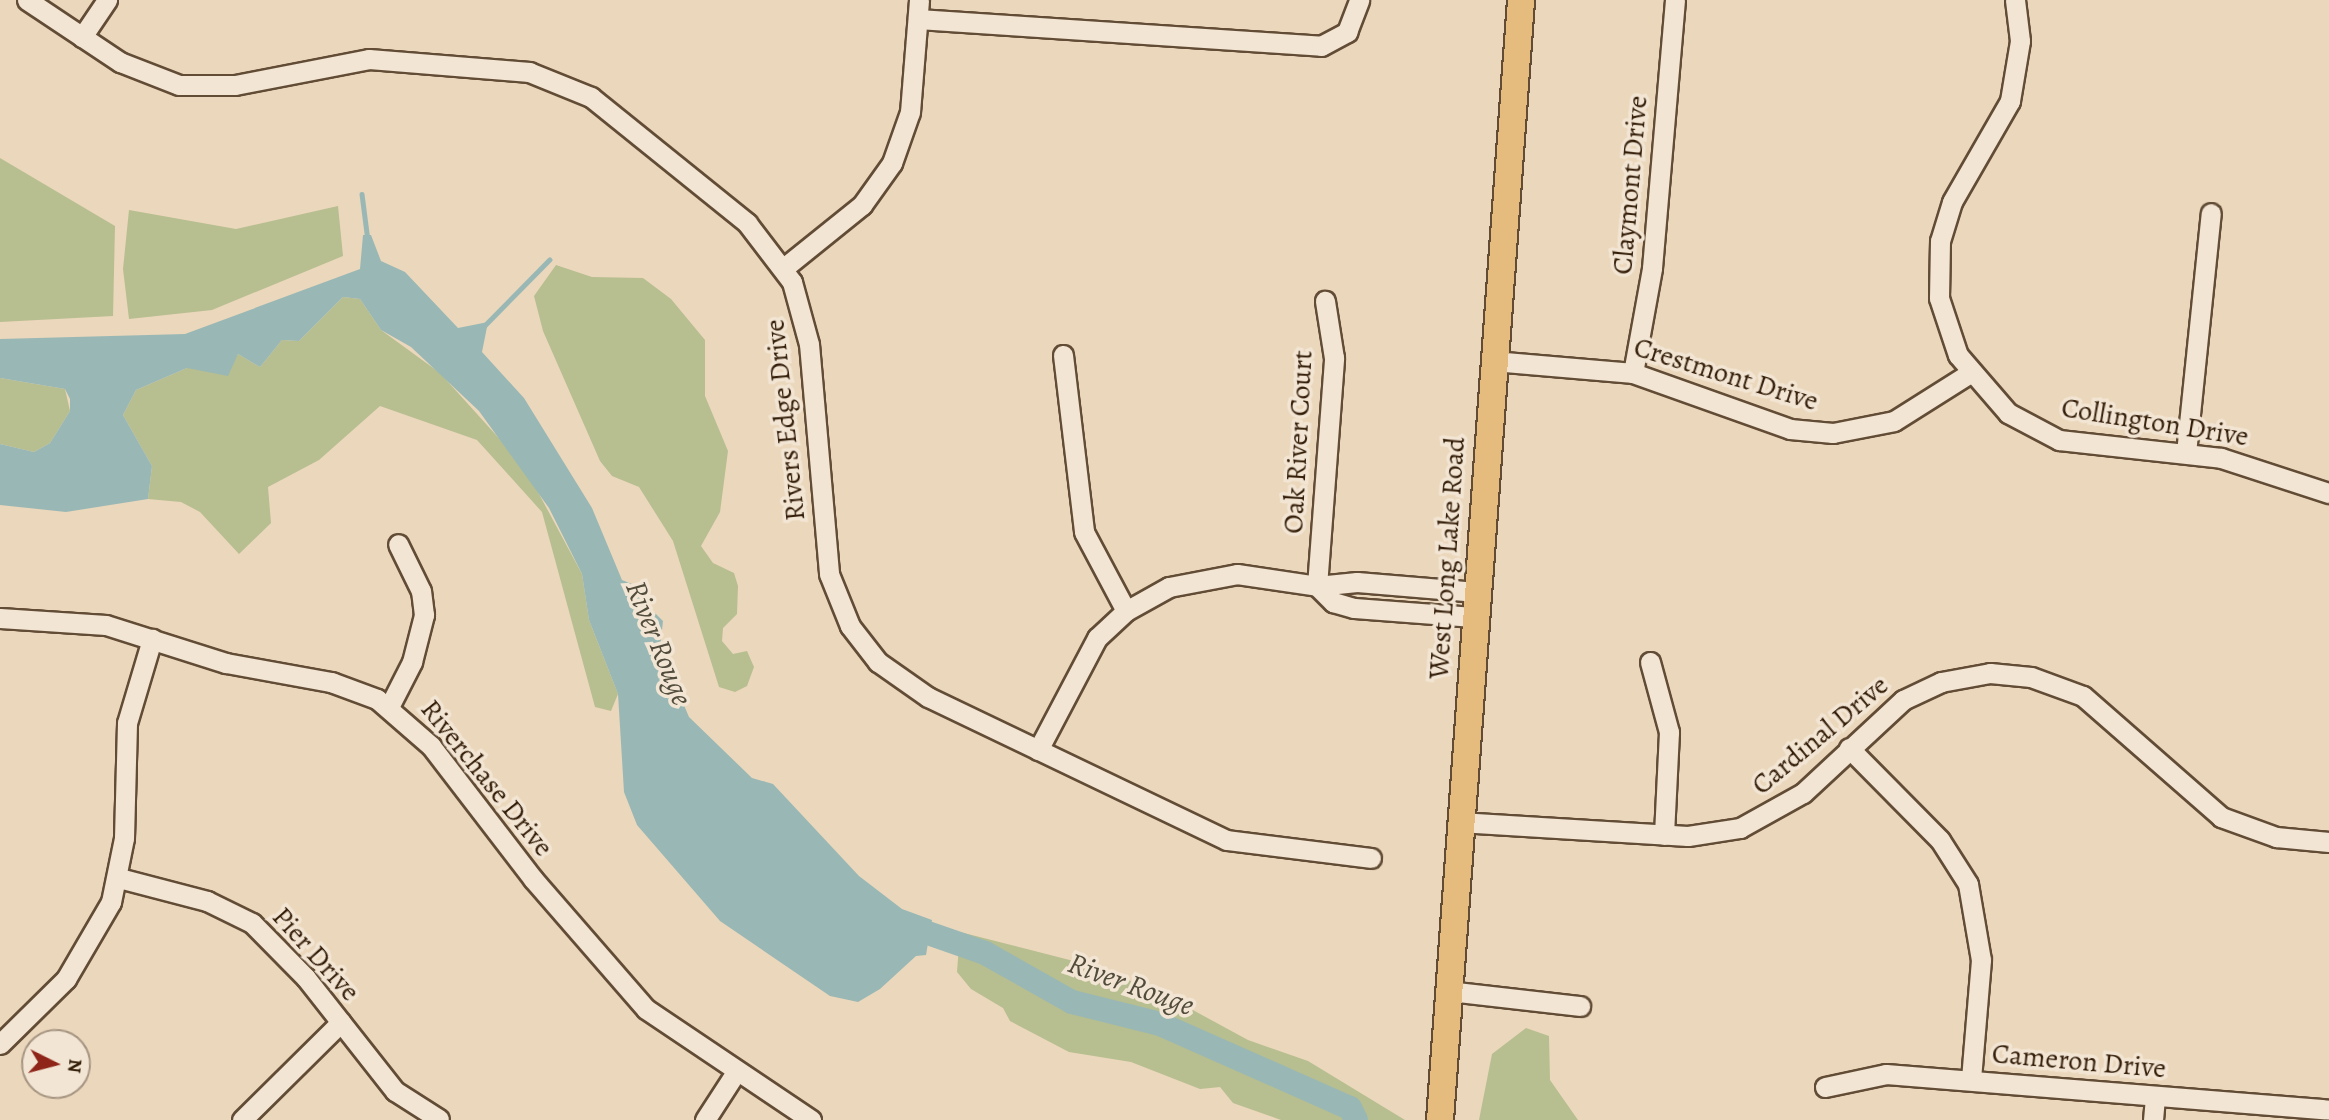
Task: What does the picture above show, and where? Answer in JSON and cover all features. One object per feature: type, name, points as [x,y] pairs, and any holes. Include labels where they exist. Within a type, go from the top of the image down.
[{"type":"main road","name":"West Long Lake Road","points":[[1440,1120],[1459,822],[1521,0]]},
{"type":"street","name":"Rivers Edge Drive","points":[[27,0],[131,68],[179,85],[235,85],[369,59],[549,77],[618,118],[747,223],[785,267],[806,324],[826,553],[850,625],[887,671],[1038,750],[1227,841],[1371,858]]},
{"type":"street","points":[[82,37],[107,0]]},
{"type":"street","points":[[785,267],[862,205],[892,163],[910,112],[918,10],[1311,47],[1344,35],[1359,0]]},
{"type":"street","name":"Claymont Drive","points":[[1633,373],[1652,268],[1675,0]]},
{"type":"street","name":"Collington Drive","points":[[2015,0],[2020,51],[2010,101],[1952,202],[1938,260],[1944,320],[1970,373],[2008,413],[2059,440],[2186,453],[2259,467],[2329,493]]},
{"type":"street","points":[[2186,453],[2211,213]]},
{"type":"street","name":"Oak River Court","points":[[1317,586],[1334,358],[1325,301]]},
{"type":"street","points":[[1063,355],[1084,532],[1126,611]]},
{"type":"street","name":"Crestmont Drive","points":[[1493,361],[1633,373],[1790,429],[1833,433],[1894,421],[1970,373]]},
{"type":"street","points":[[389,707],[412,662],[424,615],[414,572],[398,544]]},
{"type":"street","points":[[1038,750],[1085,656],[1126,611],[1169,587],[1216,575],[1317,586],[1357,582],[1476,604]]},
{"type":"street","points":[[1317,586],[1333,602],[1354,608],[1476,604]]},
{"type":"street","name":"Riverchase Drive","points":[[0,618],[106,625],[226,663],[331,682],[389,707],[431,746],[533,879],[646,1009],[811,1120]]},
{"type":"street","points":[[0,1044],[77,964],[118,878],[127,723],[152,639]]},
{"type":"street","points":[[1650,662],[1669,732],[1664,835]]},
{"type":"street","name":"Cardinal Drive","points":[[1459,822],[1664,835],[1705,835],[1758,822],[1803,793],[1886,713],[1941,682],[1990,673],[2031,677],[2099,706],[2221,817],[2257,832],[2329,842]]},
{"type":"street","points":[[1849,748],[1940,839],[1968,884],[1981,960],[1971,1080]]},
{"type":"street","name":"Pier Drive","points":[[118,878],[240,915],[282,950],[402,1098],[439,1119]]},
{"type":"street","points":[[1448,991],[1580,1006]]},
{"type":"street","points":[[242,1120],[341,1022]]},
{"type":"street","points":[[705,1120],[736,1072]]},
{"type":"street","name":"Cameron Drive","points":[[1825,1087],[1886,1073],[2329,1110]]},
{"type":"street","points":[[2153,1120],[2155,1096]]},
{"type":"green space","points":[[0,158],[115,226],[113,316],[0,322]]},
{"type":"green space","points":[[338,206],[343,256],[212,310],[129,319],[123,269],[129,210],[236,229]]},
{"type":"green space","points":[[556,265],[592,277],[643,278],[671,299],[705,340],[705,396],[728,451],[720,512],[701,546],[713,563],[734,573],[738,586],[737,614],[723,628],[722,641],[733,654],[747,651],[754,667],[747,686],[735,692],[719,687],[673,541],[639,487],[612,476],[600,461],[543,331],[534,296]]},
{"type":"green space","points":[[343,297],[360,299],[381,330],[440,373],[524,466],[582,574],[589,620],[618,694],[611,711],[595,707],[542,512],[477,440],[380,406],[319,460],[268,487],[271,523],[239,554],[200,512],[181,502],[148,499],[152,466],[123,415],[136,390],[187,368],[231,364],[238,354],[260,367],[282,340],[299,341]]},
{"type":"green space","points":[[0,378],[65,389],[70,411],[50,443],[34,452],[0,444]]},
{"type":"green space","points":[[960,932],[1097,967],[1167,996],[1248,1040],[1308,1061],[1405,1120],[1281,1120],[1233,1103],[1220,1087],[1200,1089],[1131,1062],[1069,1052],[1010,1021],[1003,1008],[971,989],[957,972]]},
{"type":"green space","points":[[1526,1028],[1549,1036],[1550,1080],[1578,1120],[1479,1120],[1492,1054]]},
{"type":"water","points":[[363,235],[371,235],[381,261],[405,272],[458,328],[488,322],[482,352],[524,398],[592,508],[622,580],[647,590],[652,610],[663,621],[660,649],[689,717],[752,778],[773,784],[859,876],[902,909],[932,920],[926,955],[916,956],[880,989],[858,1002],[830,996],[720,921],[637,825],[624,792],[618,694],[589,620],[582,574],[549,508],[479,411],[411,347],[381,330],[360,299],[343,297],[299,341],[282,340],[260,367],[238,354],[228,376],[187,368],[136,390],[123,415],[152,466],[148,499],[66,512],[0,505],[0,444],[34,452],[50,443],[70,411],[70,399],[65,389],[0,378],[0,339],[185,334],[360,269]]},
{"type":"waterway","points":[[362,194],[368,241]]},
{"type":"waterway","points":[[484,326],[549,260]]},
{"type":"waterway","name":"River Rouge","points":[[899,923],[985,953],[1072,1002],[1160,1024],[1350,1108],[1356,1120]]}]
